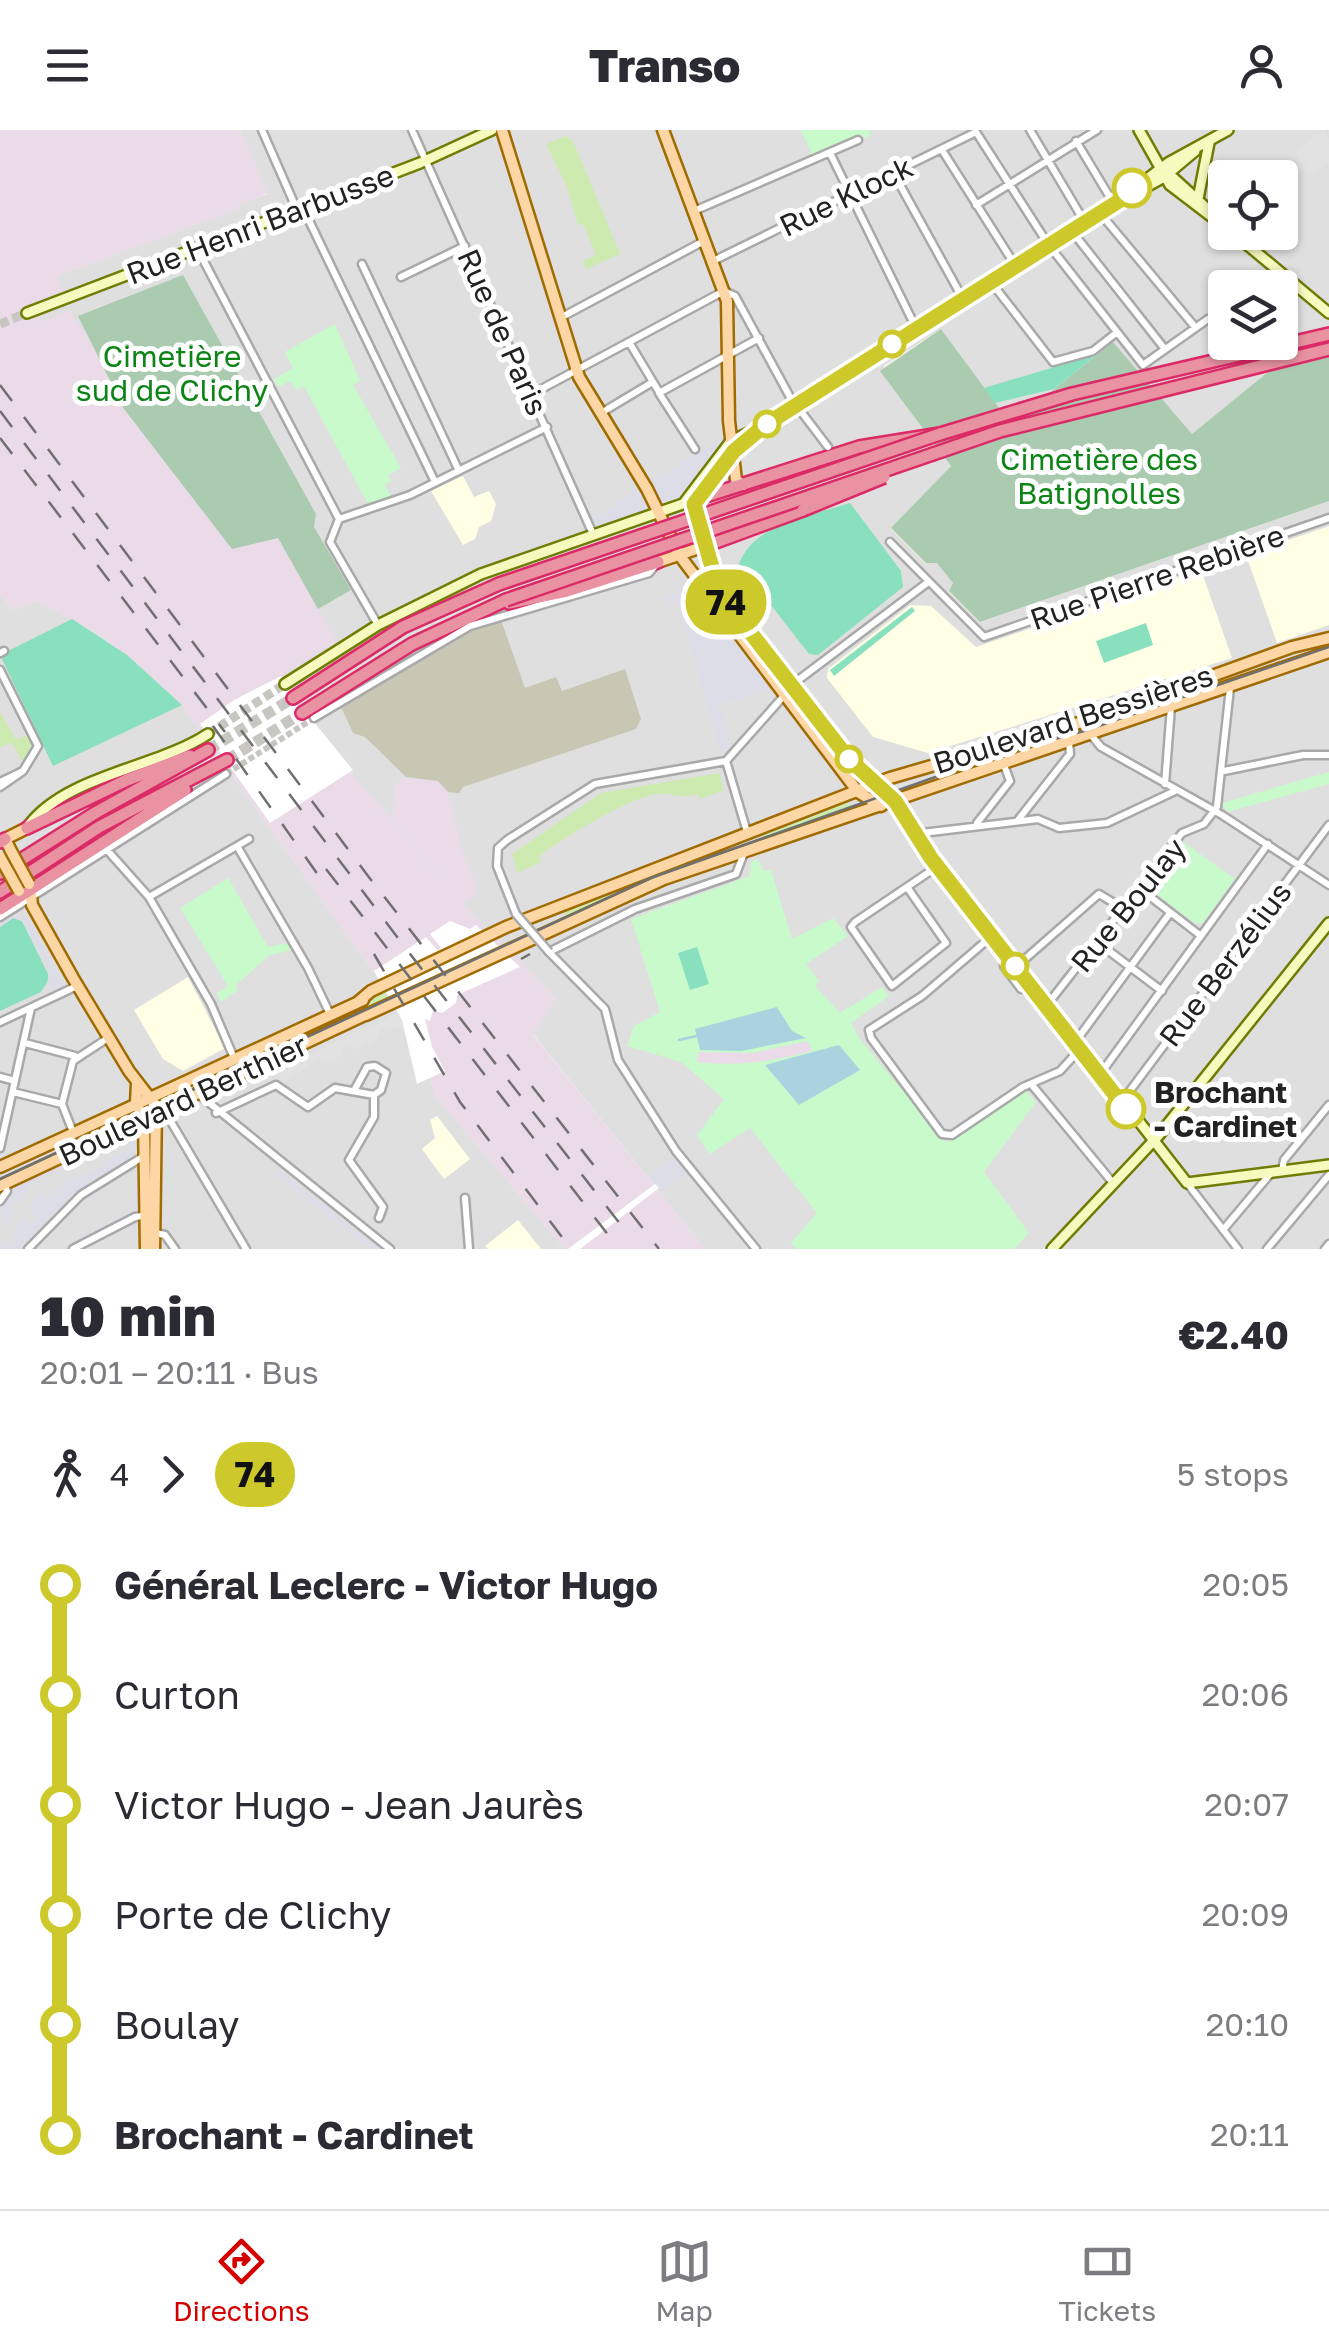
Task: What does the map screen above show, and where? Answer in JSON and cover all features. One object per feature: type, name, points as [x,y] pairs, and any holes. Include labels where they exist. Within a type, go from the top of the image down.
[{"type":"highway","points":[[294,698],[403,627],[499,584],[940,434],[1072,394],[1329,334]]},
{"type":"highway","points":[[308,716],[412,644],[506,600],[1000,430],[1329,349]]},
{"type":"highway","points":[[691,501],[828,452],[940,434]]},
{"type":"highway","points":[[705,546],[804,510],[934,454]]},
{"type":"highway","points":[[485,608],[567,591],[658,562]]},
{"type":"highway","points":[[0,873],[95,813],[208,750],[128,780],[27,828]]},
{"type":"highway","points":[[0,892],[100,827],[208,772],[226,767]]},
{"type":"highway","points":[[0,909],[28,895],[208,772]]},
{"type":"main road","name":"Rue Henri Barbusse","points":[[27,312],[300,209],[492,130]]},
{"type":"main road","points":[[502,130],[577,371],[680,556],[789,692],[848,758],[895,801],[900,816],[938,866],[1187,1183],[1329,1164]]},
{"type":"main road","points":[[663,130],[724,291],[729,421],[736,480],[743,485]]},
{"type":"main road","points":[[1139,130],[1162,170],[1208,212]]},
{"type":"main road","points":[[285,684],[378,625],[480,574],[691,501],[734,445],[1228,130]]},
{"type":"main road","points":[[1198,198],[1209,142]]},
{"type":"main road","points":[[1162,170],[1208,209]]},
{"type":"main road","points":[[1252,250],[1275,270]]},
{"type":"main road","points":[[1298,289],[1326,310]]},
{"type":"main road","points":[[691,501],[719,592],[858,792],[900,816]]},
{"type":"main road","points":[[658,562],[705,546]]},
{"type":"main road","name":"Boulevard Bessières","points":[[875,784],[954,756],[1114,712],[1329,638]]},
{"type":"main road","name":"Boulevard Bessières","points":[[895,801],[1329,652]]},
{"type":"main road","points":[[1224,671],[1230,688]]},
{"type":"main road","points":[[146,1249],[160,1112],[137,1083],[77,986],[3,843],[27,828],[38,814],[100,779],[180,751],[208,734]]},
{"type":"main road","name":"Boulevard Berthier","points":[[2,1166],[358,1002],[516,917],[875,784]]},
{"type":"main road","name":"Boulevard Berthier","points":[[2,1185],[629,892],[895,801]]},
{"type":"main road","points":[[744,853],[748,834]]},
{"type":"main road","points":[[1052,1249],[1152,1143],[1329,923]]},
{"type":"main road","points":[[137,1083],[136,1103],[144,1120],[154,1249]]},
{"type":"street","points":[[262,130],[435,482]]},
{"type":"street","name":"Rue de Paris","points":[[412,130],[592,534]]},
{"type":"street","points":[[950,130],[955,142]]},
{"type":"street","points":[[1030,130],[1084,221]]},
{"type":"street","points":[[976,205],[1097,130]]},
{"type":"street","points":[[978,131],[1048,244],[1144,365],[1208,321]]},
{"type":"street","name":"Rue Klock","points":[[713,261],[978,131]]},
{"type":"street","points":[[693,212],[858,140]]},
{"type":"street","points":[[1076,142],[1116,202]]},
{"type":"street","points":[[942,150],[1015,266]]},
{"type":"street","points":[[830,152],[916,328]]},
{"type":"street","points":[[894,174],[963,298]]},
{"type":"street","points":[[1099,212],[1195,327]]},
{"type":"street","points":[[1071,230],[1164,348]]},
{"type":"street","points":[[560,318],[704,241]]},
{"type":"street","points":[[401,277],[465,246]]},
{"type":"street","points":[[197,248],[339,519]]},
{"type":"street","points":[[362,264],[459,470]]},
{"type":"street","points":[[991,282],[1053,362],[1093,351],[1117,332]]},
{"type":"street","points":[[532,394],[724,291],[735,296],[828,452]]},
{"type":"street","points":[[659,393],[758,338]]},
{"type":"street","points":[[628,342],[695,449]]},
{"type":"street","points":[[601,413],[651,383]]},
{"type":"street","points":[[378,625],[330,542],[339,519],[435,482],[546,427]]},
{"type":"street","name":"Rue Pierre Rebière","points":[[927,583],[984,636],[1329,518]]},
{"type":"street","points":[[756,1249],[676,1150],[618,1060],[606,1009],[516,917],[497,866],[498,848],[595,784],[726,762],[789,692],[927,583],[890,542]]},
{"type":"street","points":[[308,716],[470,626],[649,573],[658,562]]},
{"type":"street","points":[[0,670],[37,744],[23,771],[0,784]]},
{"type":"street","points":[[1214,811],[1224,771],[1230,688]]},
{"type":"street","points":[[1166,784],[1171,708]]},
{"type":"street","points":[[1092,735],[1101,747],[1214,811],[1329,885]]},
{"type":"street","points":[[1018,820],[1070,754],[1069,742]]},
{"type":"street","points":[[1224,771],[1303,754],[1329,755]]},
{"type":"street","points":[[726,762],[748,834]]},
{"type":"street","points":[[976,824],[1010,781],[1004,764]]},
{"type":"street","points":[[0,917],[28,895],[108,851],[226,767]]},
{"type":"street","points":[[914,834],[1018,820],[1038,819],[1059,828],[1107,822],[1175,790]]},
{"type":"street","name":"Rue Boulay","points":[[1047,1006],[1182,833],[1204,824],[1214,811]]},
{"type":"street","name":"Rue Berzélius","points":[[1121,1102],[1329,825]]},
{"type":"street","points":[[149,897],[249,839]]},
{"type":"street","points":[[1101,1074],[1268,844]]},
{"type":"street","points":[[236,846],[308,968],[330,1014]]},
{"type":"street","points":[[108,851],[149,897],[211,1004],[234,1058]]},
{"type":"street","points":[[549,952],[635,909],[736,874],[744,853]]},
{"type":"street","points":[[907,887],[946,944],[892,986],[851,927],[907,887],[938,866]]},
{"type":"street","points":[[1139,888],[1202,936]]},
{"type":"street","points":[[1016,967],[1099,894],[1124,908]]},
{"type":"street","points":[[992,936],[922,996],[873,1026],[869,1036],[947,1136],[1060,1070],[1170,913]]},
{"type":"street","points":[[1097,942],[1162,991]]},
{"type":"street","points":[[1006,954],[1004,966],[1021,989],[1034,990]]},
{"type":"street","points":[[0,1022],[77,986]]},
{"type":"street","points":[[2,1166],[2,1130],[32,1008]]},
{"type":"street","points":[[25,1043],[75,1056],[108,1038]]},
{"type":"street","points":[[74,1132],[62,1104],[75,1056]]},
{"type":"street","points":[[355,1089],[365,1068],[375,1066],[386,1078],[374,1095],[374,1117],[349,1160],[382,1207],[379,1218]]},
{"type":"street","points":[[0,1078],[16,1081]]},
{"type":"street","points":[[216,1113],[276,1085],[308,1107],[335,1088],[374,1095]]},
{"type":"street","points":[[1032,1085],[1114,1184]]},
{"type":"street","points":[[13,1092],[62,1104]]},
{"type":"street","points":[[198,1093],[216,1113],[370,1229],[390,1249]]},
{"type":"street","points":[[1223,1230],[1329,1106]]},
{"type":"street","points":[[160,1112],[246,1249]]},
{"type":"street","points":[[28,1249],[81,1195],[146,1156]]},
{"type":"street","points":[[1267,1249],[1329,1175]]},
{"type":"street","points":[[1187,1183],[1238,1249]]},
{"type":"street","points":[[0,1201],[7,1191],[2,1185]]},
{"type":"street","points":[[464,1198],[469,1249]]},
{"type":"street","points":[[73,1249],[150,1215]]},
{"type":"street","points":[[154,1233],[165,1235],[176,1249]]},
{"type":"shaded area","points":[[0,130],[240,130],[267,193],[237,205],[238,209],[59,275],[59,286],[65,291],[23,308],[43,322],[69,311],[88,337],[124,410],[232,549],[278,538],[336,642],[280,676],[303,716],[458,898],[392,817],[395,784],[406,777],[438,781],[448,792],[462,851],[478,892],[462,904],[555,998],[533,1035],[705,1249],[565,1249],[437,1098],[404,1014],[183,707],[103,637],[36,600],[13,610],[0,593]]},
{"type":"shaded area","points":[[240,130],[1329,130],[1329,335],[1321,328],[1298,347],[1298,270],[1208,270],[1208,360],[1282,360],[1192,435],[1011,425],[941,329],[883,366],[951,466],[891,529],[925,563],[937,563],[949,574],[953,583],[949,592],[980,622],[1329,501],[1329,1249],[705,1249],[533,1034],[555,998],[480,925],[303,716],[280,676],[286,553],[279,538],[232,550],[124,410],[88,337],[37,321],[22,307],[65,291],[59,287],[59,275],[237,209],[236,205],[267,194]]},
{"type":"shaded area","points":[[1324,131],[1329,139],[1329,163],[1310,175],[1295,150]]},
{"type":"shaded area","points":[[725,436],[725,446],[682,498],[661,502],[649,484]]},
{"type":"shaded area","points":[[463,476],[474,497],[489,491],[496,504],[491,521],[479,527],[475,539],[463,545],[431,491]]},
{"type":"shaded area","points":[[637,489],[647,499],[646,509],[594,527],[590,521]]},
{"type":"shaded area","points":[[1329,526],[1329,625],[1277,643],[1246,555]]},
{"type":"shaded area","points":[[1201,570],[1232,658],[928,753],[873,737],[827,678],[828,669],[910,605],[931,606],[976,647]]},
{"type":"shaded area","points":[[693,586],[770,689],[720,704],[730,739],[728,749],[720,752],[678,602],[669,604],[667,598],[660,598]]},
{"type":"shaded area","points":[[0,593],[13,610],[36,600],[103,637],[183,707],[404,1014],[437,1098],[565,1249],[0,1249]]},
{"type":"shaded area","points":[[501,620],[525,688],[556,677],[562,691],[625,669],[641,719],[636,729],[463,787],[459,793],[448,792],[438,781],[406,777],[365,737],[353,733],[340,705],[476,626]]},
{"type":"shaded area","points":[[19,914],[30,922],[65,989],[57,993],[47,985],[49,970],[22,921],[13,918],[0,927],[2,919]]},
{"type":"shaded area","points":[[188,977],[225,1048],[183,1071],[163,1059],[134,1010]]},
{"type":"shaded area","points":[[397,1013],[404,1028],[382,1029],[376,1040],[357,1049],[345,1046],[341,1056],[322,1064],[319,1059],[283,1083],[277,1069]]},
{"type":"shaded area","points":[[809,1041],[813,1051],[785,1058],[753,1064],[697,1063],[698,1052],[752,1053]]},
{"type":"shaded area","points":[[437,1116],[470,1159],[444,1179],[422,1149],[435,1138],[430,1120]]},
{"type":"shaded area","points":[[135,1129],[141,1131],[141,1151],[78,1191],[22,1249],[1,1249],[6,1242],[13,1246],[18,1239],[12,1234],[23,1218],[32,1224],[37,1216],[29,1209],[40,1193],[49,1199],[67,1180],[99,1170],[104,1162],[131,1148],[127,1139],[31,1183],[21,1203],[14,1200],[9,1207],[15,1212],[3,1228],[0,1211],[15,1186]]},
{"type":"shaded area","points":[[675,1156],[687,1172],[662,1192],[649,1176]]},
{"type":"shaded area","points":[[136,1164],[141,1166],[141,1212],[58,1249],[133,1210],[136,1172],[131,1169],[77,1207],[34,1249],[91,1193]]},
{"type":"shaded area","points":[[281,1167],[282,1173],[369,1241],[370,1237],[380,1249],[368,1247],[275,1174]]},
{"type":"shaded area","points":[[518,1220],[541,1249],[485,1246]]},
{"type":"green space","points":[[801,130],[869,130],[871,135],[864,138],[861,134],[812,155]]},
{"type":"green space","points":[[566,136],[573,141],[620,254],[586,269],[583,261],[596,255],[583,224],[578,225],[567,187],[546,144]]},
{"type":"green space","name":"Cimetière sud de Clichy","points":[[183,275],[316,514],[314,527],[351,590],[318,609],[278,538],[232,549],[124,409],[78,316]]},
{"type":"green space","points":[[335,324],[360,381],[353,385],[401,468],[388,475],[391,481],[385,485],[391,497],[369,506],[304,386],[296,390],[290,381],[278,387],[274,379],[293,368],[285,352]]},
{"type":"green space","name":"Cimetière des Batignolles","points":[[1322,328],[1329,335],[1329,501],[980,622],[949,591],[953,583],[937,563],[926,563],[891,528],[951,466],[880,371],[941,329],[1011,424],[1113,342],[1192,434],[1283,360],[1298,360],[1298,348]]},
{"type":"green space","points":[[1098,354],[1054,389],[995,403],[984,388]]},
{"type":"green space","points":[[850,503],[901,571],[903,587],[818,655],[809,654],[739,564],[746,550],[770,530]]},
{"type":"green space","points":[[912,607],[915,611],[834,676],[830,670]]},
{"type":"green space","points":[[72,619],[127,655],[182,705],[53,766],[0,655]]},
{"type":"green space","points":[[1146,623],[1153,645],[1104,663],[1096,641]]},
{"type":"green space","points":[[1218,678],[1224,685],[1057,742],[1054,732]]},
{"type":"green space","points":[[0,712],[16,740],[29,734],[34,744],[24,764],[12,743],[0,747]]},
{"type":"green space","points":[[1047,735],[1049,745],[966,774],[960,758]]},
{"type":"green space","points":[[1329,772],[1329,784],[1227,812],[1222,803]]},
{"type":"green space","points":[[720,773],[723,791],[699,799],[697,794],[663,794],[631,802],[579,830],[539,857],[541,862],[517,873],[512,854],[601,793]]},
{"type":"green space","points":[[845,801],[856,811],[763,843],[760,834]]},
{"type":"green space","points":[[1182,841],[1235,879],[1203,923],[1196,924],[1152,891],[1150,884]]},
{"type":"green space","points":[[725,848],[727,853],[647,882],[567,918],[564,911],[651,872]]},
{"type":"green space","points":[[757,859],[764,871],[771,870],[792,939],[833,918],[848,936],[806,964],[819,981],[815,986],[840,1013],[882,987],[889,996],[851,1023],[859,1038],[945,1142],[1026,1091],[1036,1102],[984,1172],[1029,1233],[1014,1249],[796,1249],[791,1243],[817,1213],[750,1128],[710,1154],[697,1135],[724,1099],[681,1062],[627,1046],[634,1026],[660,1012],[631,919],[750,876],[751,862]],"holes":[[[808,1041],[812,1051],[755,1062],[697,1062],[698,1052],[752,1053]]]},
{"type":"green space","points":[[228,878],[268,947],[287,943],[291,950],[268,956],[236,985],[238,990],[221,1002],[217,993],[228,986],[180,908]]},
{"type":"green space","points":[[13,918],[22,921],[50,978],[41,992],[0,1011],[0,927]]},
{"type":"green space","points":[[697,947],[709,984],[690,990],[678,953]]},
{"type":"green space","points":[[385,992],[388,999],[178,1099],[173,1090]]},
{"type":"water","points":[[777,1007],[792,1031],[806,1038],[741,1051],[700,1050],[695,1029]]},
{"type":"water","points":[[839,1045],[860,1070],[799,1105],[765,1065]]},
{"type":"pier","points":[[281,676],[303,716],[309,716],[353,770],[270,823],[200,724],[234,700]]},
{"type":"pier","points":[[450,921],[470,929],[476,925],[520,967],[457,995],[456,1003],[442,1013],[433,1010],[430,1021],[425,1019],[432,1047],[445,1071],[417,1084],[402,1020],[374,971],[426,937],[438,951],[441,948],[430,934]]},
{"type":"pier","points":[[655,1184],[659,1188],[580,1249],[568,1249]]},
{"type":"waterway","points":[[679,1040],[697,1036]]},
{"type":"tunnel","points":[[0,324],[27,313]]},
{"type":"tunnel","points":[[208,734],[285,684]]},
{"type":"tunnel","points":[[208,750],[293,698]]},
{"type":"tunnel","points":[[227,760],[302,713]]},
{"type":"tunnel","points":[[226,774],[314,718]]},
{"type":"tram line","points":[[0,1179],[651,878],[1000,754],[1084,731],[1329,647]]},
{"type":"railway","points":[[0,385],[368,876],[659,1249]]},
{"type":"railway","points":[[0,411],[407,950],[628,1234]]},
{"type":"railway","points":[[0,438],[225,732]]},
{"type":"railway","points":[[213,726],[328,889]]},
{"type":"railway","points":[[326,869],[619,1249]]},
{"type":"railway","points":[[374,954],[460,1102],[571,1249]]},
{"type":"railway","points":[[521,959],[530,954]]},
{"type":"bus line","name":"74","points":[[1126,1109],[931,858],[900,816],[895,801],[848,758],[719,592],[694,504],[734,451],[765,425],[1119,201],[1132,188]]},
{"type":"place","name":"Brochant - Cardinet","points":[[1126,1109]]}]
